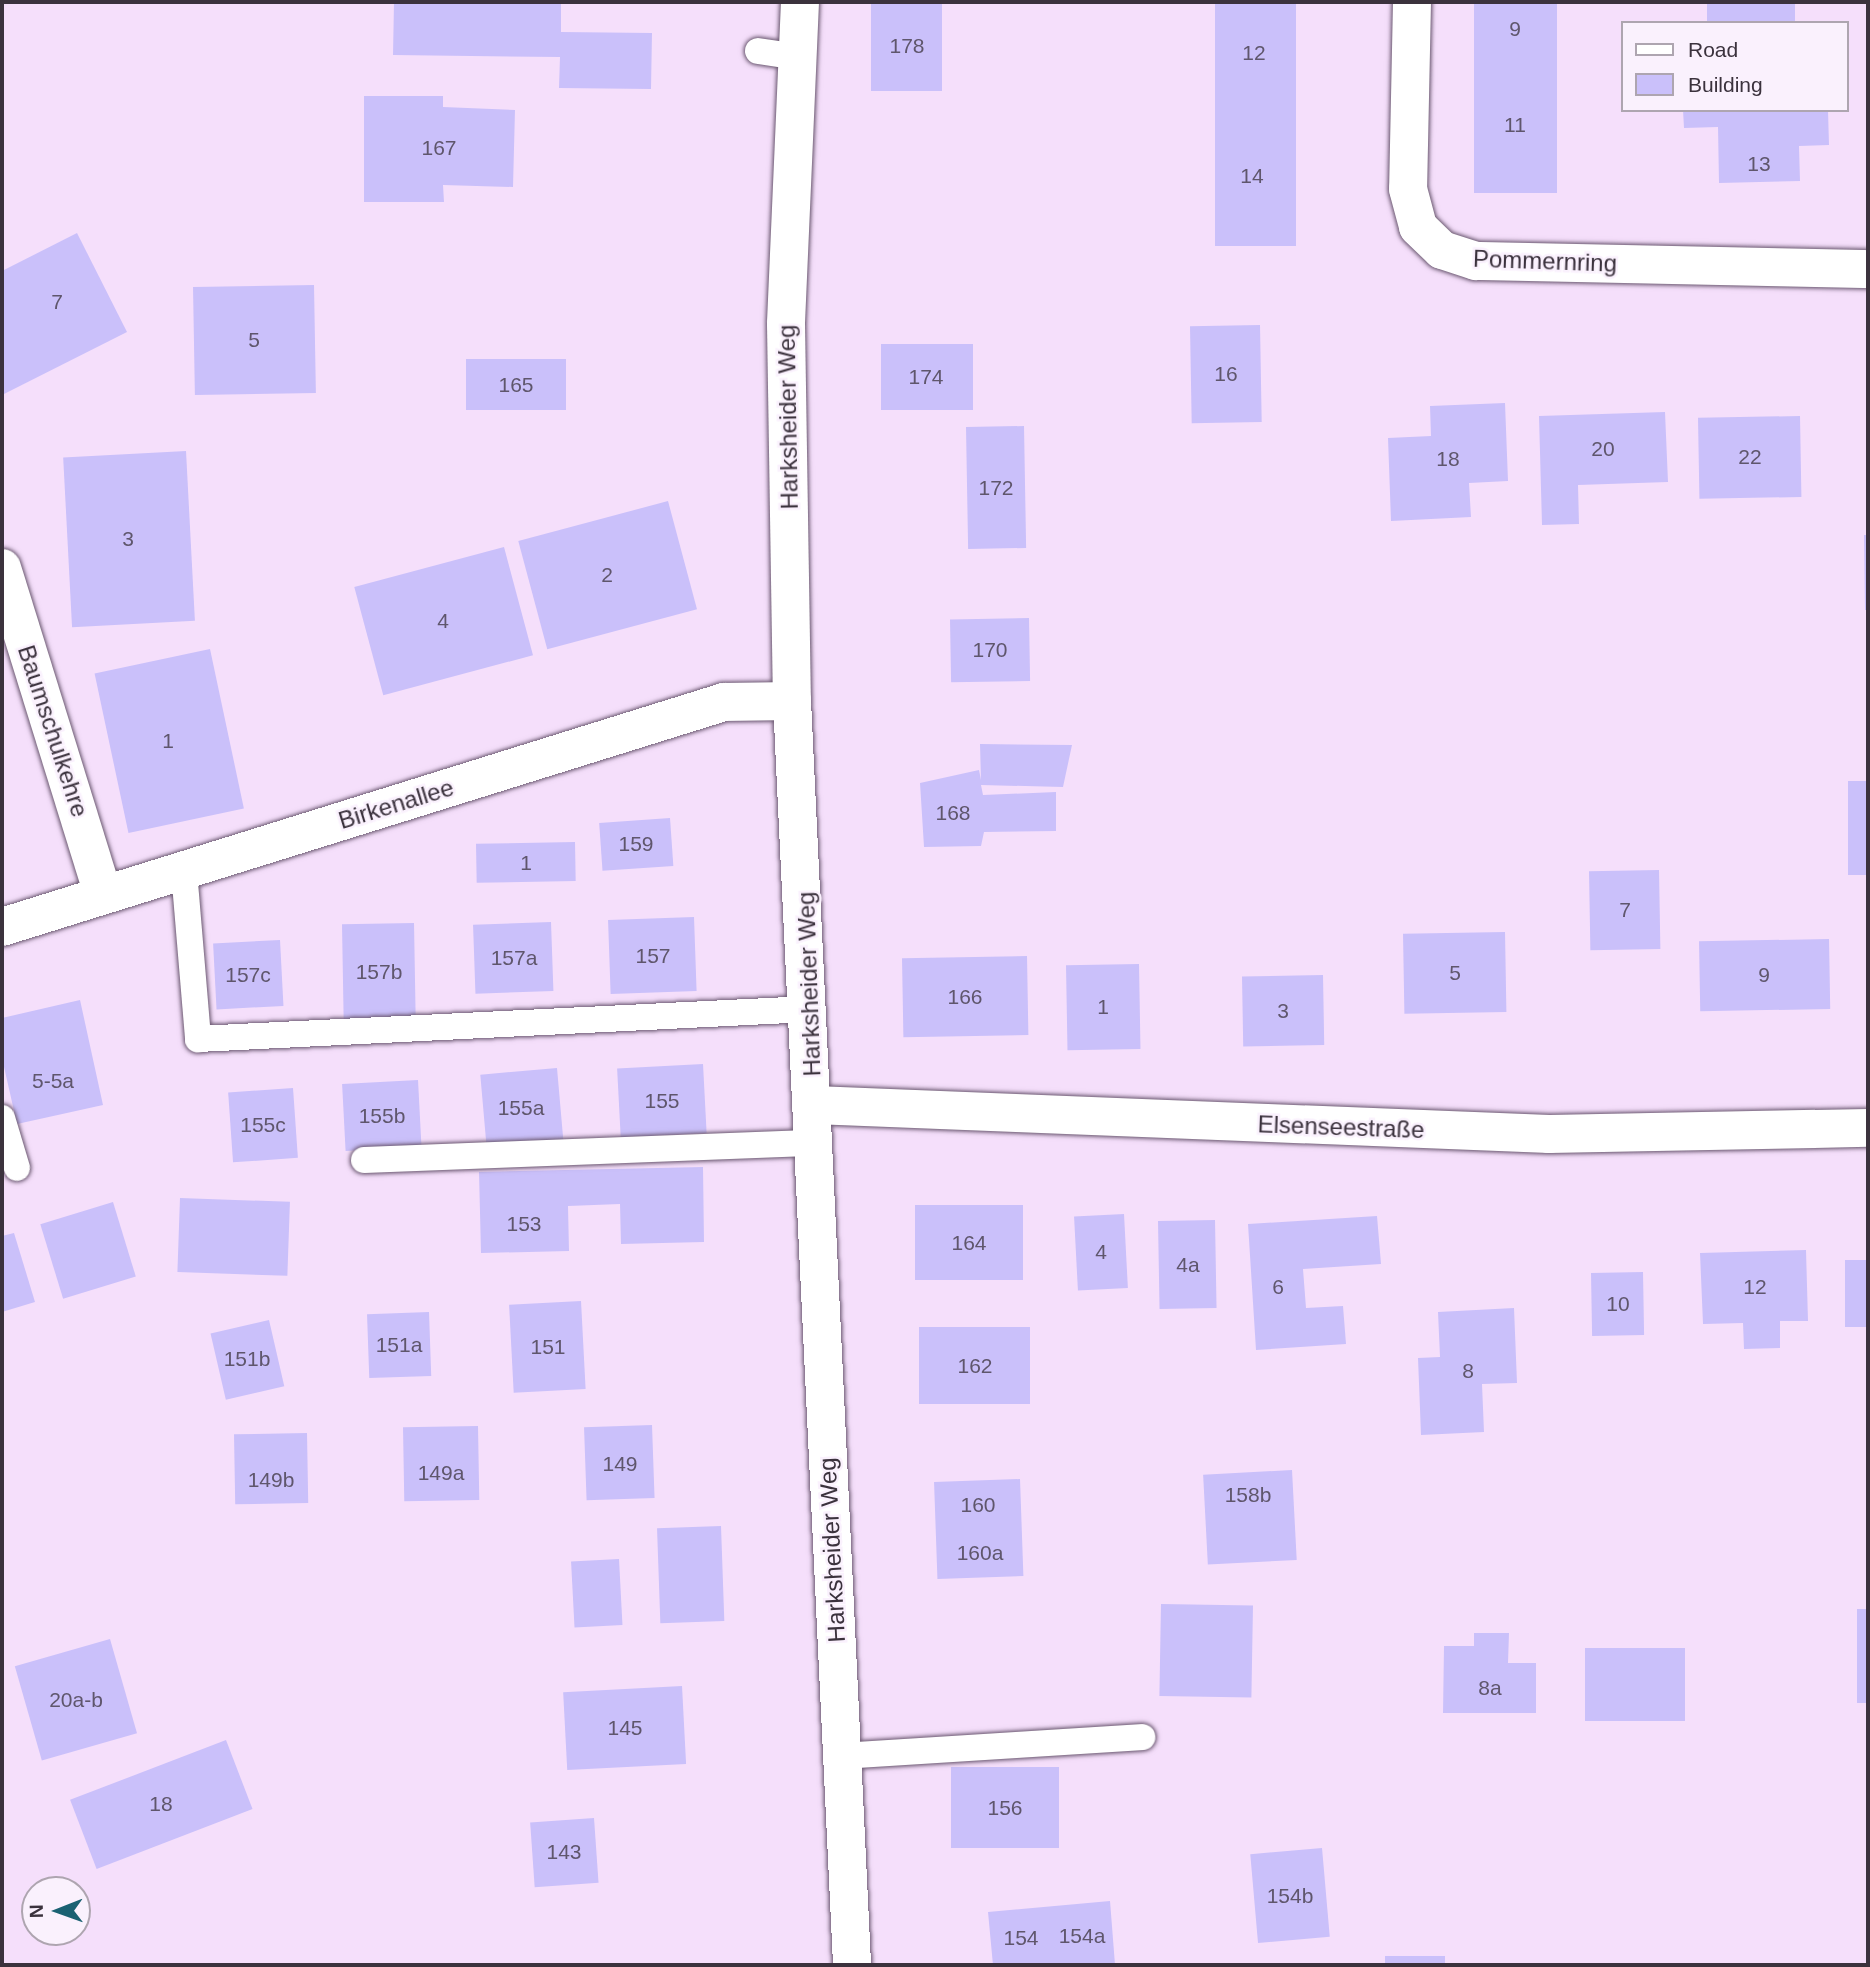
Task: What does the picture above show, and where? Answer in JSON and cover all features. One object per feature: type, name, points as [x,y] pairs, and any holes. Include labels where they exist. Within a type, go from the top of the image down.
[{"type":"street","name":"Harksheider Weg","points":[[800,2],[786,324],[792,701],[814,1105],[852,1965]]},
{"type":"street","name":"Pommernring","points":[[1412,2],[1408,189],[1418,227],[1442,250],[1476,261],[1868,269]]},
{"type":"street","name":"Baumschulkehre","points":[[2,568],[103,895]]},
{"type":"street","name":"Birkenallee","points":[[2,927],[724,702],[792,701]]},
{"type":"street","name":"Elsenseestraße","points":[[814,1105],[1549,1134],[1868,1128]]},
{"type":"lane","points":[[758,51],[798,57]]},
{"type":"lane","points":[[184,871],[198,1039],[809,1009]]},
{"type":"lane","points":[[2,1118],[18,1168]]},
{"type":"lane","points":[[363,1160],[815,1143]]},
{"type":"lane","points":[[842,1756],[1142,1737]]},
{"type":"building","points":[[394,2],[561,2],[561,32],[652,33],[651,89],[559,88],[560,57],[393,55]]},
{"type":"building","points":[[871,2],[942,2],[942,91],[871,91]]},
{"type":"building","points":[[1215,2],[1296,2],[1296,246],[1215,246]]},
{"type":"building","points":[[1474,2],[1557,2],[1557,193],[1474,193]]},
{"type":"building","points":[[1707,2],[1795,2],[1795,21],[1707,21]]},
{"type":"building","points":[[364,96],[443,96],[443,107],[515,110],[513,187],[443,185],[444,202],[364,202]]},
{"type":"building","points":[[1683,112],[1828,112],[1829,145],[1799,146],[1800,181],[1719,183],[1718,127],[1684,128]]},
{"type":"building","points":[[77,233],[127,332],[2,395],[2,271]]},
{"type":"building","points":[[314,285],[316,393],[195,395],[193,287]]},
{"type":"building","points":[[1260,325],[1262,422],[1192,423],[1190,326]]},
{"type":"building","points":[[881,344],[973,344],[973,410],[881,410]]},
{"type":"building","points":[[466,359],[566,359],[566,410],[466,410]]},
{"type":"building","points":[[1505,403],[1508,481],[1469,483],[1471,517],[1391,521],[1388,438],[1431,436],[1430,406]]},
{"type":"building","points":[[1665,412],[1668,482],[1578,485],[1579,524],[1542,525],[1539,416]]},
{"type":"building","points":[[1800,416],[1801,497],[1699,499],[1698,418]]},
{"type":"building","points":[[1024,426],[1026,548],[968,549],[966,427]]},
{"type":"building","points":[[186,451],[195,621],[72,627],[63,457]]},
{"type":"building","points":[[668,501],[697,609],[547,649],[518,541]]},
{"type":"building","points":[[1864,535],[1868,535],[1868,610],[1865,610]]},
{"type":"building","points":[[504,547],[533,655],[383,695],[354,587]]},
{"type":"building","points":[[1029,618],[1030,681],[951,682],[950,619]]},
{"type":"building","points":[[210,649],[244,808],[128,833],[95,674]]},
{"type":"building","points":[[980,744],[1072,745],[1063,787],[981,785],[983,795],[1056,792],[1056,831],[984,832],[981,846],[924,847],[920,783],[979,770],[981,780]]},
{"type":"building","points":[[1848,781],[1868,781],[1868,875],[1848,875]]},
{"type":"building","points":[[670,818],[673,866],[603,871],[599,823]]},
{"type":"building","points":[[575,842],[576,881],[477,883],[476,844]]},
{"type":"building","points":[[1659,870],[1660,949],[1590,950],[1589,871]]},
{"type":"building","points":[[694,917],[697,991],[611,994],[608,920]]},
{"type":"building","points":[[551,922],[553,991],[475,994],[473,925]]},
{"type":"building","points":[[414,923],[416,1020],[344,1021],[342,924]]},
{"type":"building","points":[[1505,932],[1506,1012],[1404,1014],[1403,934]]},
{"type":"building","points":[[1829,939],[1830,1009],[1700,1011],[1699,941]]},
{"type":"building","points":[[280,940],[283,1006],[217,1009],[213,944]]},
{"type":"building","points":[[1027,956],[1028,1035],[903,1037],[902,958]]},
{"type":"building","points":[[1139,964],[1140,1049],[1067,1050],[1066,965]]},
{"type":"building","points":[[1323,975],[1324,1045],[1243,1046],[1242,976]]},
{"type":"building","points":[[80,1000],[103,1105],[17,1124],[2,1058],[2,1018]]},
{"type":"building","points":[[703,1064],[707,1133],[621,1137],[617,1069]]},
{"type":"building","points":[[557,1068],[563,1141],[487,1147],[480,1075]]},
{"type":"building","points":[[418,1080],[422,1147],[346,1151],[342,1084]]},
{"type":"building","points":[[293,1088],[298,1158],[233,1162],[228,1093]]},
{"type":"building","points":[[703,1167],[704,1242],[621,1244],[620,1204],[568,1206],[569,1251],[481,1253],[479,1172]]},
{"type":"building","points":[[180,1198],[290,1202],[287,1276],[177,1272]]},
{"type":"building","points":[[113,1202],[136,1277],[63,1299],[40,1224]]},
{"type":"building","points":[[915,1205],[1023,1205],[1023,1280],[915,1280]]},
{"type":"building","points":[[1124,1214],[1128,1288],[1078,1291],[1074,1217]]},
{"type":"building","points":[[1377,1216],[1381,1264],[1303,1269],[1306,1308],[1343,1306],[1346,1344],[1256,1350],[1248,1224]]},
{"type":"building","points":[[1215,1220],[1217,1308],[1160,1309],[1158,1221]]},
{"type":"building","points":[[14,1233],[35,1302],[2,1312],[2,1236]]},
{"type":"building","points":[[1806,1250],[1808,1321],[1780,1321],[1780,1348],[1744,1349],[1743,1323],[1703,1324],[1700,1253]]},
{"type":"building","points":[[1845,1260],[1868,1260],[1868,1327],[1845,1327]]},
{"type":"building","points":[[1643,1272],[1644,1335],[1592,1336],[1591,1273]]},
{"type":"building","points":[[581,1301],[586,1389],[514,1393],[509,1305]]},
{"type":"building","points":[[1514,1308],[1517,1383],[1482,1384],[1484,1432],[1421,1435],[1418,1358],[1440,1357],[1438,1312]]},
{"type":"building","points":[[429,1312],[431,1376],[369,1378],[367,1314]]},
{"type":"building","points":[[269,1320],[284,1386],[226,1400],[211,1333]]},
{"type":"building","points":[[919,1327],[1030,1327],[1030,1404],[919,1404]]},
{"type":"building","points":[[652,1425],[655,1498],[587,1500],[584,1427]]},
{"type":"building","points":[[478,1426],[479,1500],[404,1501],[403,1427]]},
{"type":"building","points":[[307,1433],[308,1503],[235,1504],[234,1434]]},
{"type":"building","points":[[1292,1470],[1297,1560],[1208,1565],[1203,1475]]},
{"type":"building","points":[[1020,1479],[1023,1576],[937,1579],[934,1482]]},
{"type":"building","points":[[721,1526],[724,1621],[660,1623],[657,1528]]},
{"type":"building","points":[[619,1559],[622,1625],[575,1627],[571,1562]]},
{"type":"building","points":[[1161,1604],[1253,1606],[1251,1698],[1159,1696]]},
{"type":"building","points":[[1857,1609],[1868,1609],[1868,1703],[1857,1703]]},
{"type":"building","points":[[1474,1633],[1509,1633],[1508,1663],[1536,1663],[1536,1713],[1443,1713],[1444,1646],[1474,1646]]},
{"type":"building","points":[[110,1639],[137,1733],[42,1760],[15,1666]]},
{"type":"building","points":[[1585,1648],[1685,1648],[1685,1721],[1585,1721]]},
{"type":"building","points":[[682,1686],[686,1764],[567,1770],[563,1692]]},
{"type":"building","points":[[226,1740],[253,1809],[97,1869],[70,1800]]},
{"type":"building","points":[[951,1767],[1059,1767],[1059,1848],[951,1848]]},
{"type":"building","points":[[594,1818],[599,1883],[535,1887],[530,1822]]},
{"type":"building","points":[[1322,1848],[1330,1937],[1258,1943],[1250,1854]]},
{"type":"building","points":[[1110,1901],[1115,1965],[993,1965],[988,1912]]},
{"type":"building","points":[[1385,1956],[1445,1956],[1445,1965],[1385,1965]]}]
